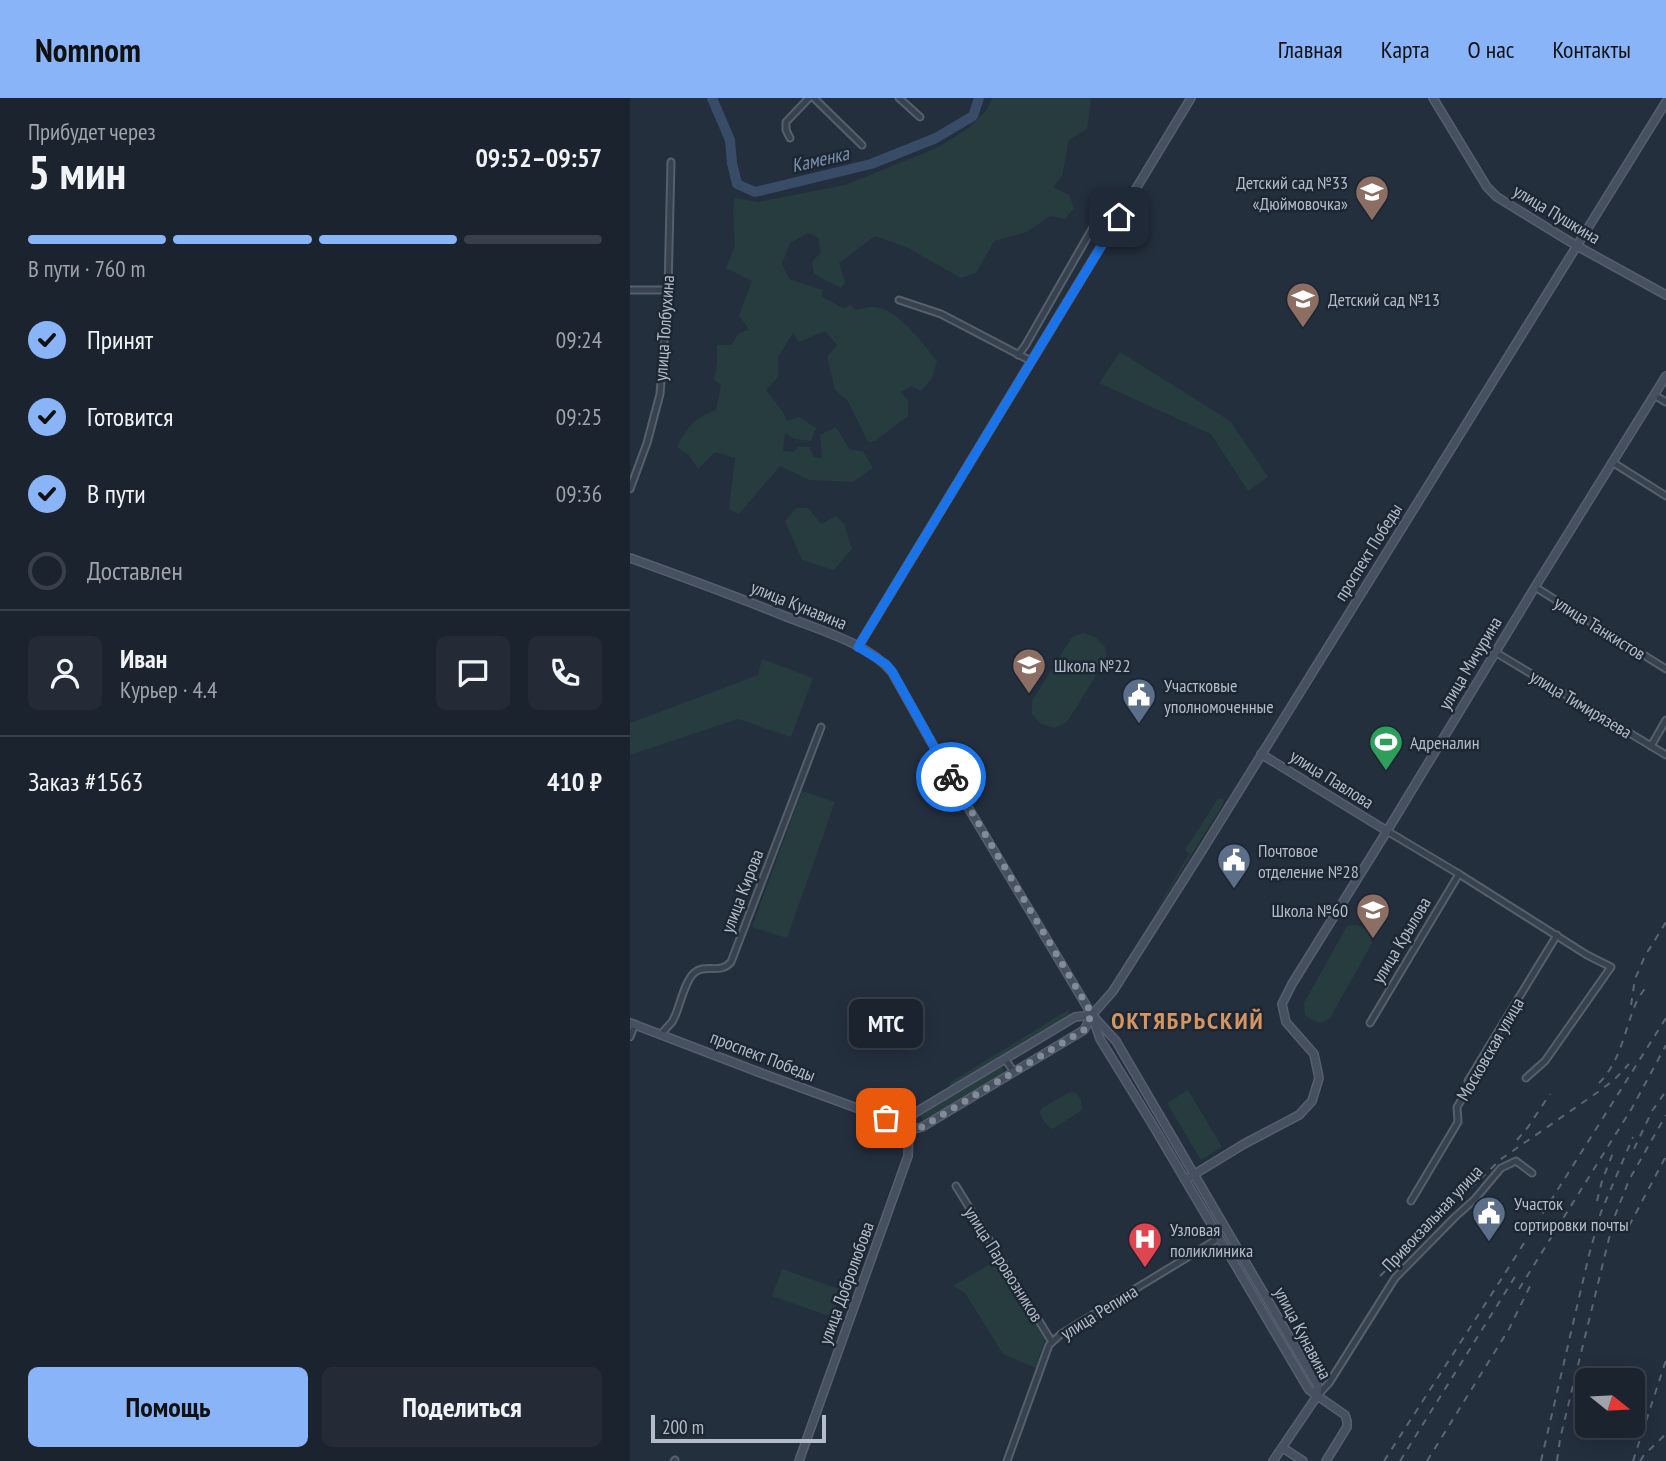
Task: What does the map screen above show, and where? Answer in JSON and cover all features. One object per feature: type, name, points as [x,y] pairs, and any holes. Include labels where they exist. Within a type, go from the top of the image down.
[{"type":"street","points":[[899,98],[920,117]]},
{"type":"street","points":[[858,647],[1191,98]]},
{"type":"street","name":"улица Пушкина","points":[[1433,98],[1487,187],[1497,197],[1577,246],[1666,295]]},
{"type":"street","points":[[790,138],[786,122],[816,99],[862,145]]},
{"type":"street","name":"проспект Победы","points":[[633,1023],[909,1128],[922,1127],[1084,1030],[1092,1014],[1113,990],[1198,857],[1666,103]]},
{"type":"street","name":"улица Толбухина","points":[[630,489],[648,443],[660,394],[668,290],[671,162]]},
{"type":"street","points":[[1018,355],[1106,209],[1119,217]]},
{"type":"street","points":[[630,290],[668,290]]},
{"type":"street","points":[[899,300],[940,314],[1031,361]]},
{"type":"street","name":"улица Мичурина","points":[[1194,1175],[1244,1144],[1299,1115],[1312,1101],[1319,1078],[1314,1054],[1286,1022],[1282,1004],[1666,376]]},
{"type":"street","points":[[1654,395],[1666,402]]},
{"type":"street","points":[[1612,462],[1666,496]]},
{"type":"street","name":"улица Кунавина","points":[[630,558],[836,636],[886,664],[892,671],[966,804],[1092,1014],[1116,1041],[1318,1386],[1317,1396]]},
{"type":"street","name":"улица Танкистов","points":[[1535,587],[1666,669]]},
{"type":"street","name":"улица Тимирязева","points":[[1495,652],[1666,755]]},
{"type":"street","points":[[1651,746],[1666,720]]},
{"type":"street","name":"улица Кирова","points":[[660,1034],[676,1016],[695,971],[704,968],[720,969],[731,962],[821,727]]},
{"type":"street","name":"улица Павлова","points":[[1261,754],[1387,831]]},
{"type":"street","points":[[1387,831],[1459,873],[1587,955],[1611,967],[1545,1062],[1527,1078]]},
{"type":"street","name":"улица Крылова","points":[[1370,1023],[1459,873]]},
{"type":"street","name":"Московская улица","points":[[1411,1201],[1458,1122],[1457,1107],[1469,1086],[1468,1081],[1557,935]]},
{"type":"street","name":"проспект Победы","points":[[886,1118],[913,1114],[1075,1017],[1092,1014]]},
{"type":"street","name":"улица Кунавина","points":[[1092,1014],[1100,1039],[1309,1390],[1317,1396]]},
{"type":"street","points":[[630,1037],[633,1023]]},
{"type":"street","points":[[1006,1059],[1014,1072]]},
{"type":"street","name":"улица Добролюбова","points":[[799,1461],[908,1156],[909,1128],[913,1114]]},
{"type":"street","points":[[908,1156],[922,1127]]},
{"type":"street","name":"Привокзальная улица","points":[[1273,1461],[1317,1396],[1329,1383],[1395,1278],[1475,1199],[1501,1168],[1516,1161],[1532,1172]]},
{"type":"street","points":[[1185,1180],[1194,1175]]},
{"type":"street","name":"улица Паровозников","points":[[956,1186],[1052,1342]]},
{"type":"street","name":"улица Репина","points":[[1007,1461],[1049,1345],[1061,1334],[1219,1238]]},
{"type":"street","points":[[1317,1396],[1345,1415],[1347,1421],[1347,1427],[1326,1461]]},
{"type":"street","points":[[1283,1448],[1303,1461]]},
{"type":"green space","points":[[992,98],[1091,98],[1087,129],[1069,140],[1062,176],[1053,187],[1069,195],[1074,208],[1065,219],[1050,216],[1027,232],[994,241],[976,273],[961,278],[908,248],[875,236],[839,263],[845,282],[841,288],[814,274],[812,262],[821,252],[818,237],[808,233],[790,243],[782,264],[789,279],[823,290],[822,297],[845,309],[850,304],[856,310],[873,307],[891,313],[917,336],[937,361],[932,378],[921,391],[911,386],[901,392],[908,401],[908,416],[875,441],[868,442],[848,401],[835,390],[827,357],[837,345],[825,331],[799,342],[793,333],[778,357],[778,377],[766,390],[787,421],[799,417],[816,428],[811,441],[795,439],[785,433],[783,451],[793,452],[798,447],[809,447],[814,457],[822,458],[820,435],[836,427],[850,450],[863,451],[873,468],[853,482],[809,480],[780,466],[739,514],[729,509],[735,458],[715,452],[698,469],[689,455],[677,447],[692,424],[716,410],[721,385],[714,380],[717,345],[731,345],[739,333],[749,330],[739,315],[752,281],[726,268],[735,246],[734,198],[758,202],[845,185],[939,147],[970,127],[986,111]]},
{"type":"green space","points":[[1120,352],[1230,421],[1268,477],[1248,491],[1211,434],[1099,383]]},
{"type":"green space","points":[[796,508],[808,508],[821,524],[836,516],[844,524],[852,549],[834,570],[802,560],[785,521]]},
{"type":"green space","points":[[1083,633],[1095,637],[1105,647],[1107,658],[1067,722],[1054,728],[1041,724],[1032,714],[1032,701],[1072,637]]},
{"type":"green space","points":[[762,659],[813,678],[791,737],[738,719],[630,755],[630,723],[758,675]]},
{"type":"green space","points":[[802,791],[835,802],[787,938],[752,927]]},
{"type":"green space","points":[[1221,798],[1224,800],[1222,806],[1155,912],[1189,854],[1185,850]]},
{"type":"green space","points":[[1357,925],[1368,931],[1372,943],[1330,1018],[1321,1023],[1312,1020],[1305,1015],[1304,1003],[1347,926]]},
{"type":"green space","points":[[1068,1010],[1071,1016],[952,1088],[949,1083]]},
{"type":"green space","points":[[1002,1066],[1005,1072],[923,1120],[920,1115]]},
{"type":"green space","points":[[1188,1090],[1222,1147],[1201,1160],[1167,1103]]},
{"type":"green space","points":[[1070,1092],[1076,1093],[1081,1100],[1082,1110],[1052,1129],[1044,1122],[1040,1112],[1042,1108]]},
{"type":"green space","points":[[1192,1180],[1310,1379],[1308,1381],[1226,1241]]},
{"type":"green space","points":[[997,1260],[1045,1339],[1036,1368],[1003,1354],[965,1293],[953,1286]]},
{"type":"green space","points":[[782,1269],[842,1290],[832,1317],[772,1296]]},
{"type":"waterway","name":"Каменка","points":[[712,98],[730,140],[737,184],[755,192],[871,164],[936,138],[973,116],[979,98]]},
{"type":"railway","points":[[1631,1005],[1635,979],[1645,956],[1666,922]]},
{"type":"railway","points":[[1599,1083],[1617,1055],[1636,1003],[1648,984]]},
{"type":"railway","points":[[1384,1461],[1666,1018]]},
{"type":"railway","points":[[1519,1289],[1632,1108],[1666,1045]]},
{"type":"railway","points":[[1380,1276],[1501,1159],[1598,1092],[1629,1064]]},
{"type":"railway","points":[[1634,1149],[1652,1111],[1666,1091]]},
{"type":"railway","points":[[1517,1140],[1550,1094]]},
{"type":"railway","points":[[1557,1461],[1560,1439],[1614,1218],[1629,1180],[1666,1115]]},
{"type":"railway","points":[[1541,1461],[1601,1212],[1633,1137]]},
{"type":"railway","points":[[1597,1201],[1614,1150]]},
{"type":"railway","points":[[1629,1226],[1666,1156]]},
{"type":"railway","points":[[1400,1461],[1518,1272]]},
{"type":"railway","points":[[1427,1461],[1509,1329],[1533,1280]]},
{"type":"railway","points":[[1633,1461],[1666,1360]]},
{"type":"railway","points":[[1640,1461],[1666,1434]]},
{"type":"way so far","points":[[886,1118],[909,1128],[922,1127],[1084,1030],[1092,1014],[951,777]]},
{"type":"place","name":"Детский сад №33 «Дюймовочка»","points":[[1372,222]]},
{"type":"place","name":"Детский сад №13","points":[[1303,329]]},
{"type":"place","name":"Школа №22","points":[[1029,695]]},
{"type":"place","name":"Участковые уполномоченные","points":[[1139,725]]},
{"type":"place","name":"Адреналин","points":[[1386,772]]},
{"type":"place","name":"Почтовое отделение №28","points":[[1234,890]]},
{"type":"place","name":"Школа №60","points":[[1373,940]]},
{"type":"place","name":"МТС","points":[[886,1118]]},
{"type":"place","name":"Участок сортировки почты","points":[[1489,1243]]},
{"type":"place","name":"Узловая поликлиника","points":[[1145,1269]]},
{"type":"district","name":"ОКТЯБРЬСКИЙ","points":[[1188,1020]]},
{"type":"route","points":[[951,777],[892,671],[886,664],[858,647],[1119,217]]}]
